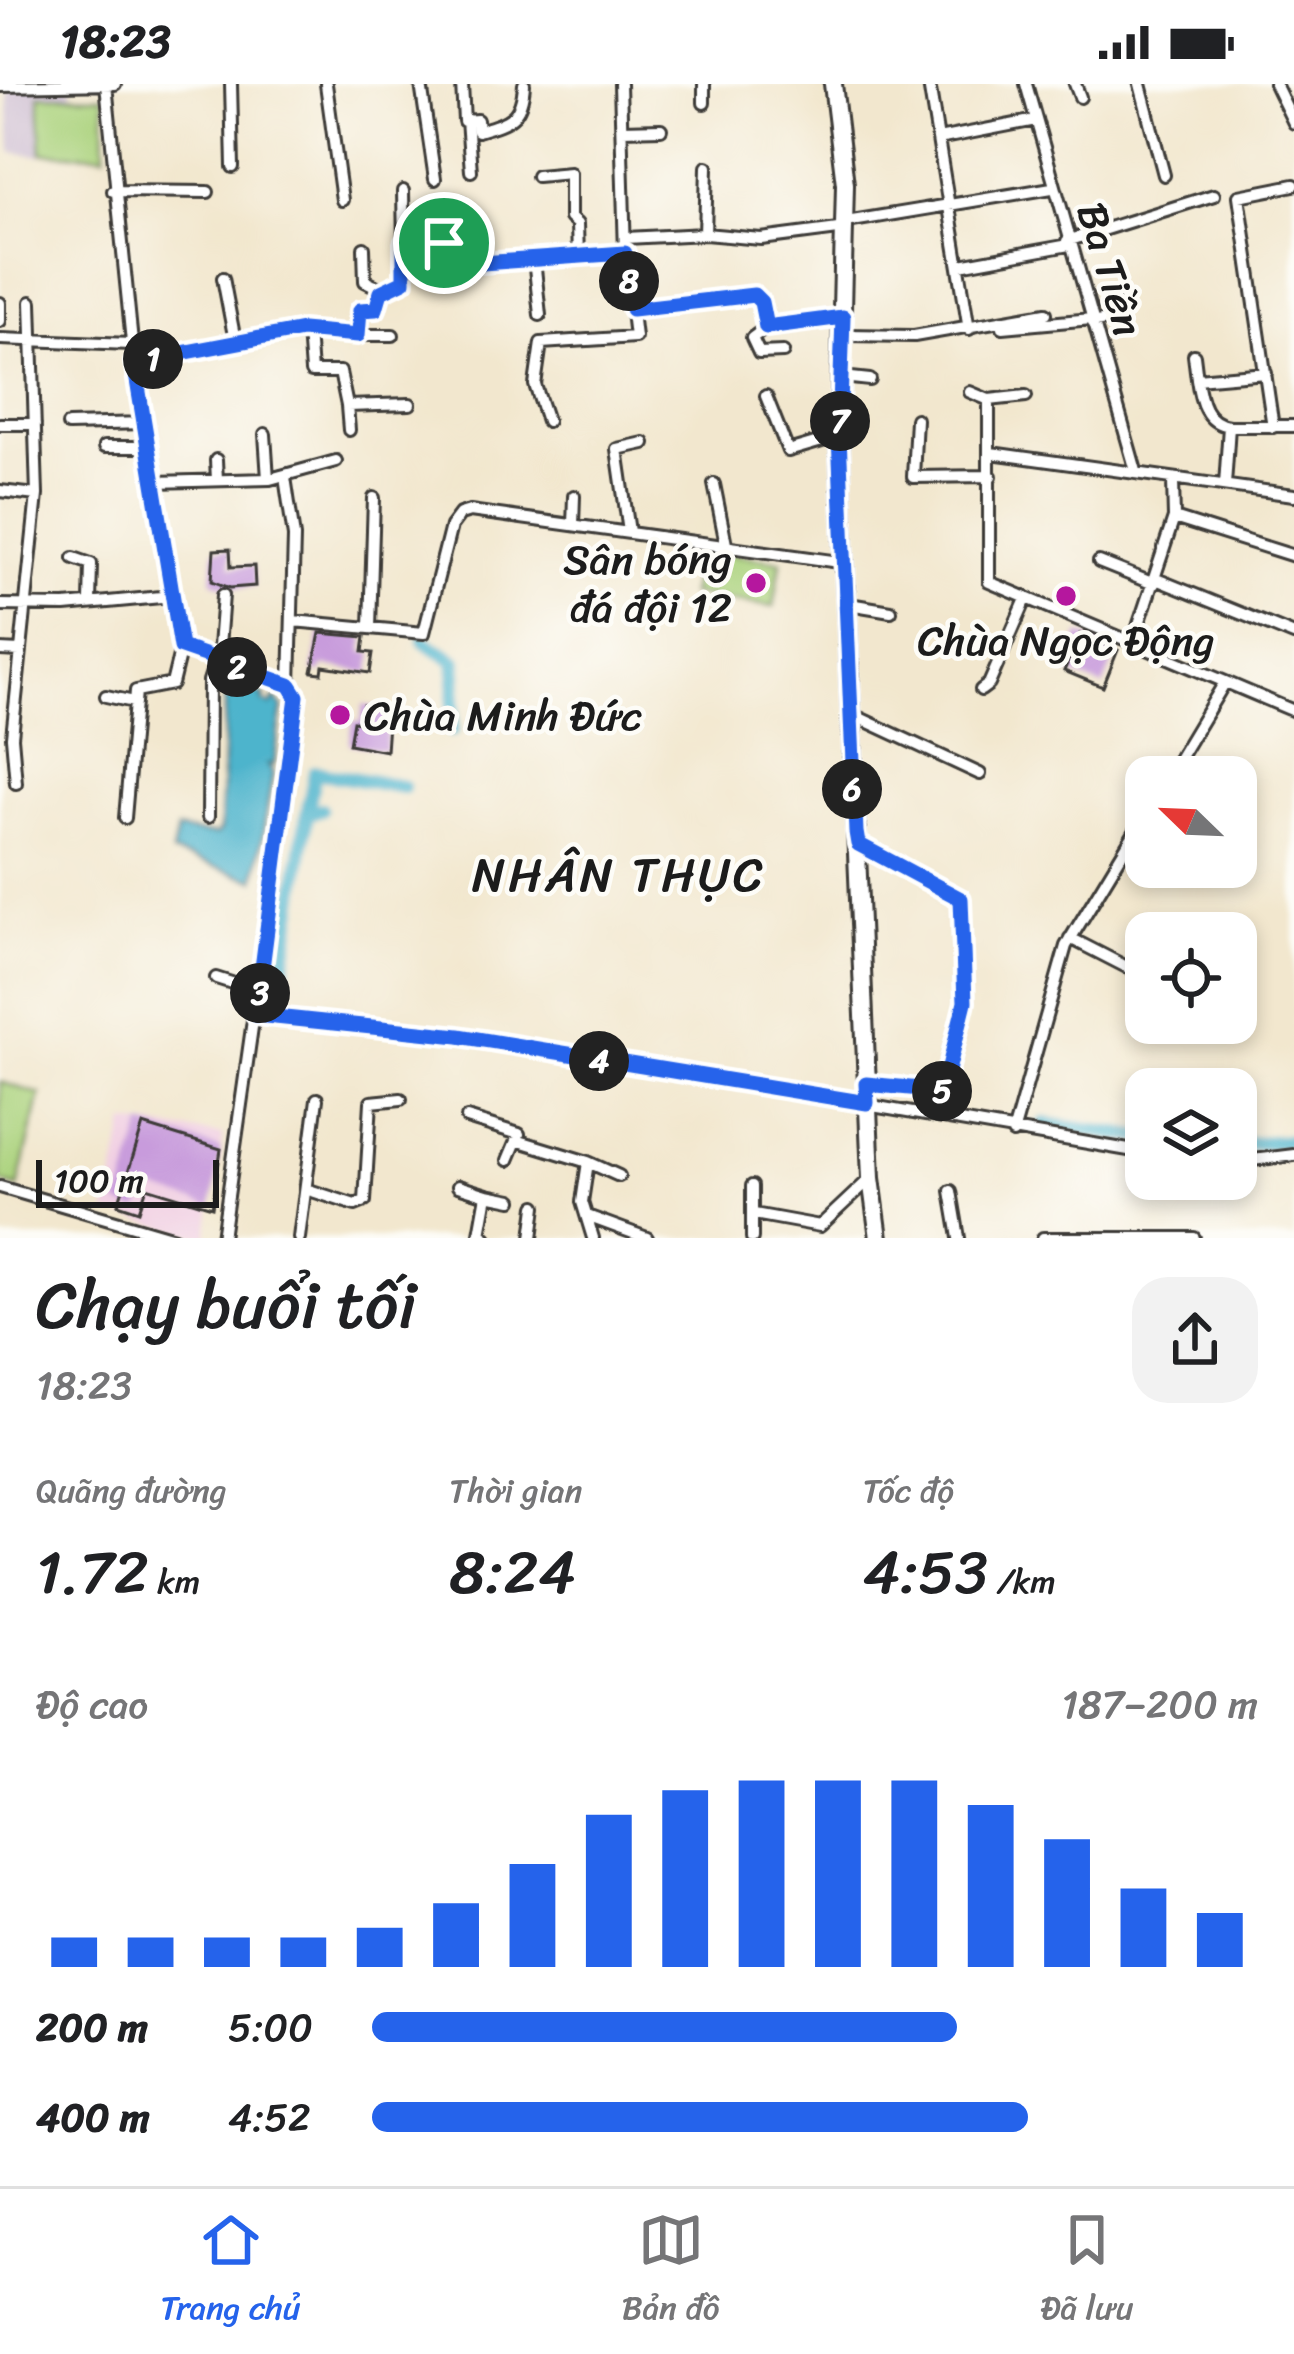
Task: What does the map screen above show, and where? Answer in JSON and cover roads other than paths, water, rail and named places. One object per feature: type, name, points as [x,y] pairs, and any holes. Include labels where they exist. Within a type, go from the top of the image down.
[{"type":"street","points":[[106,84],[131,344],[181,647],[172,685],[136,692],[125,818]]},
{"type":"street","points":[[0,86],[115,84]]},
{"type":"street","points":[[231,84],[233,166]]},
{"type":"street","points":[[326,84],[342,200]]},
{"type":"street","points":[[421,84],[435,179]]},
{"type":"street","points":[[462,84],[471,171]]},
{"type":"street","points":[[466,120],[477,120],[478,131],[513,121],[523,107],[524,84]]},
{"type":"street","points":[[547,421],[535,385],[541,343],[635,337],[625,253],[620,84]]},
{"type":"street","points":[[704,84],[704,104]]},
{"type":"street","points":[[833,84],[846,225],[839,436],[849,604],[849,713],[871,1178],[879,1238]]},
{"type":"street","points":[[929,84],[968,329]]},
{"type":"street","name":"Ba Tiền","points":[[1026,84],[1136,472]]},
{"type":"street","points":[[1140,84],[1165,175]]},
{"type":"street","points":[[1276,84],[1294,123]]},
{"type":"street","points":[[938,139],[1036,120]]},
{"type":"street","points":[[622,130],[661,129]]},
{"type":"street","points":[[705,234],[707,167]]},
{"type":"street","points":[[537,176],[570,173],[578,256]]},
{"type":"street","points":[[1274,427],[1239,196],[1294,185]]},
{"type":"street","points":[[626,238],[705,234],[761,239],[1052,188]]},
{"type":"street","points":[[358,335],[360,310],[376,309],[383,290],[404,281],[403,190]]},
{"type":"street","points":[[113,191],[208,192]]},
{"type":"street","points":[[960,266],[1068,243],[1214,194]]},
{"type":"street","points":[[460,201],[460,246]]},
{"type":"street","points":[[404,244],[460,246],[475,251],[482,263],[625,253]]},
{"type":"street","points":[[364,248],[365,280],[383,290]]},
{"type":"street","points":[[533,259],[541,315]]},
{"type":"street","points":[[223,278],[235,341]]},
{"type":"street","points":[[632,309],[754,295],[761,302],[766,327]]},
{"type":"street","points":[[994,328],[1118,317],[1114,298]]},
{"type":"street","points":[[16,783],[12,737],[37,495],[31,302]]},
{"type":"street","points":[[0,303],[0,321]]},
{"type":"street","points":[[783,352],[759,353],[752,338],[766,327],[968,329],[1046,313]]},
{"type":"street","points":[[134,362],[308,331],[393,335]]},
{"type":"street","points":[[308,331],[311,373],[340,373],[349,430]]},
{"type":"street","points":[[0,339],[131,344]]},
{"type":"street","points":[[1194,355],[1197,379],[1216,423],[1294,426]]},
{"type":"street","points":[[1197,379],[1266,373]]},
{"type":"street","points":[[842,377],[870,380]]},
{"type":"street","points":[[970,392],[989,400],[1026,396]]},
{"type":"street","points":[[766,396],[788,451],[839,436]]},
{"type":"street","points":[[989,400],[986,574],[992,584],[1294,711]]},
{"type":"street","points":[[347,406],[410,404]]},
{"type":"street","points":[[916,419],[913,477],[991,476]]},
{"type":"street","points":[[68,425],[145,423]]},
{"type":"street","points":[[0,424],[35,424]]},
{"type":"street","points":[[1225,485],[1229,426]]},
{"type":"street","points":[[265,434],[268,479]]},
{"type":"street","points":[[629,532],[629,498],[617,449],[644,442]]},
{"type":"street","points":[[104,447],[149,447]]},
{"type":"street","points":[[991,453],[1294,495]]},
{"type":"street","points":[[216,460],[217,480]]},
{"type":"street","points":[[155,482],[268,479],[335,461]]},
{"type":"street","points":[[223,1238],[298,704],[290,685],[294,537],[285,477]]},
{"type":"street","points":[[1132,645],[1174,518],[1173,481]]},
{"type":"street","points":[[714,484],[728,549]]},
{"type":"street","points":[[0,491],[37,495]]},
{"type":"street","points":[[573,525],[574,496]]},
{"type":"street","points":[[370,627],[374,498]]},
{"type":"street","points":[[293,621],[424,633],[451,526],[460,514],[847,563]]},
{"type":"street","points":[[1174,518],[1294,556]]},
{"type":"street","points":[[74,558],[91,564],[90,602]]},
{"type":"street","points":[[1099,562],[1294,635]]},
{"type":"street","points":[[208,817],[209,681],[217,660],[223,595]]},
{"type":"street","points":[[0,605],[172,596]]},
{"type":"street","points":[[981,690],[989,685],[1026,599]]},
{"type":"street","points":[[849,604],[891,611]]},
{"type":"street","points":[[181,647],[290,685]]},
{"type":"street","points":[[0,650],[20,651]]},
{"type":"street","points":[[1181,756],[1226,682]]},
{"type":"street","points":[[106,696],[134,702]]},
{"type":"street","points":[[849,713],[980,774]]},
{"type":"street","points":[[858,844],[961,899],[965,1002],[943,1091],[947,1115]]},
{"type":"street","points":[[1013,1132],[1070,938],[1125,848]]},
{"type":"street","points":[[1070,938],[1125,966]]},
{"type":"street","points":[[216,978],[260,992]]},
{"type":"street","points":[[256,1015],[459,1036],[947,1115],[1013,1132],[1125,1150]]},
{"type":"street","points":[[866,1084],[943,1091]]},
{"type":"street","points":[[298,1238],[316,1099]]},
{"type":"street","points":[[306,1189],[355,1204],[365,1201],[370,1102],[401,1099]]},
{"type":"street","points":[[466,1118],[519,1134],[508,1160]]},
{"type":"street","points":[[516,1140],[620,1176]]},
{"type":"street","points":[[1257,1159],[1294,1155]]},
{"type":"street","points":[[588,1162],[581,1202],[593,1238]]},
{"type":"street","points":[[754,1214],[820,1226],[871,1178]]},
{"type":"street","points":[[458,1186],[512,1201]]},
{"type":"street","points":[[752,1186],[752,1238]]},
{"type":"street","points":[[0,1187],[174,1238]]},
{"type":"street","points":[[951,1191],[959,1238]]},
{"type":"street","points":[[486,1238],[480,1234],[488,1195]]},
{"type":"street","points":[[532,1238],[536,1206]]},
{"type":"street","points":[[587,1216],[647,1238]]},
{"type":"street","points":[[1043,1238],[1194,1238]]},
{"type":"water","points":[[226,683],[265,696],[263,702],[271,705],[275,698],[283,707],[274,765],[268,764],[273,773],[255,880],[172,853],[177,830],[216,835],[220,830]]},
{"type":"waterway","points":[[424,641],[456,662],[452,730]]},
{"type":"waterway","points":[[307,814],[315,772],[327,774]]},
{"type":"waterway","points":[[333,775],[403,787]]},
{"type":"waterway","points":[[279,1001],[307,814],[321,809]]},
{"type":"waterway","points":[[1044,1124],[1125,1135]]},
{"type":"waterway","points":[[1257,1143],[1294,1141]]},
{"type":"place","name":"Sân bóng đá đội 12","points":[[756,583]]},
{"type":"place","name":"Chùa Ngọc Động","points":[[1066,596]]},
{"type":"place","name":"Chùa Minh Đức","points":[[340,715]]},
{"type":"district","name":"NHÂN THỤC","points":[[619,874]]}]
